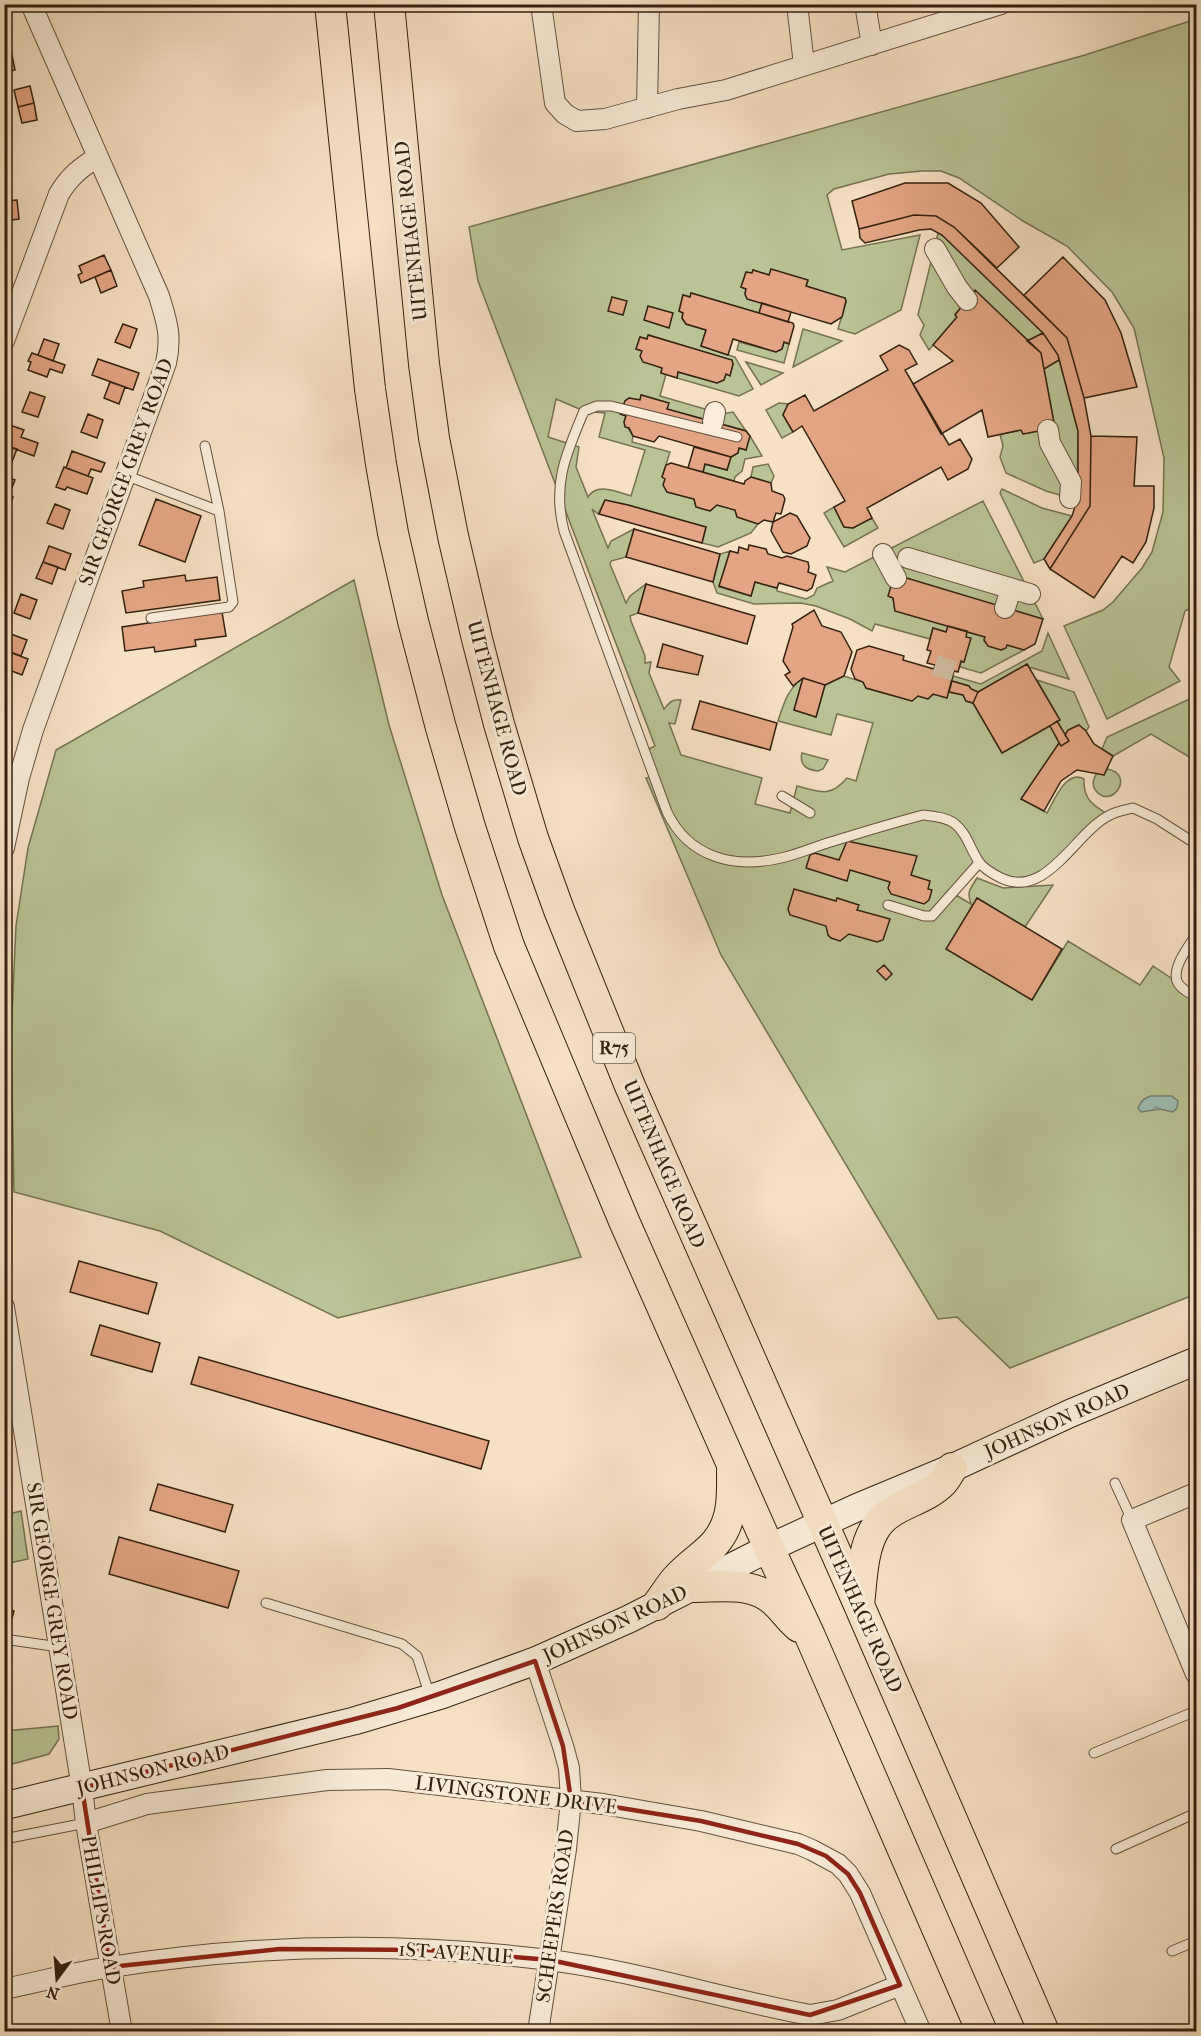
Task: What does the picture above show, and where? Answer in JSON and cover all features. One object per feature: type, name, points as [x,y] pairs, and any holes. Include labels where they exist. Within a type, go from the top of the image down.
[{"type":"main road","points":[[330,4],[369,378],[381,464],[403,577],[441,728],[470,827],[509,946],[624,1221],[810,1636],[982,2031]]},
{"type":"main road","name":"UITENHAGE ROAD","points":[[389,4],[423,352],[434,438],[453,536],[499,724],[533,838],[582,971],[634,1096],[1044,2031]]},
{"type":"main road","points":[[657,1605],[676,1579],[703,1557],[722,1535],[732,1499],[732,1463]]},
{"type":"main road","points":[[859,1605],[867,1549],[877,1526],[902,1506],[932,1491],[943,1482],[952,1468]]},
{"type":"main road","points":[[693,1587],[738,1587],[762,1593],[775,1602],[794,1623],[810,1636]]},
{"type":"street","name":"SIR GEORGE GREY ROAD","points":[[4,848],[19,778],[33,730],[166,363],[170,346],[170,330],[159,296],[31,4]]},
{"type":"street","points":[[541,4],[555,103],[565,114],[577,121],[605,119],[678,99],[726,90],[1001,4]]},
{"type":"street","points":[[646,108],[650,4]]},
{"type":"street","points":[[797,4],[804,65]]},
{"type":"street","points":[[865,4],[872,45]]},
{"type":"street","points":[[4,341],[59,194],[81,167],[98,157]]},
{"type":"street","points":[[935,249],[967,300]]},
{"type":"street","points":[[1048,430],[1050,443],[1071,482],[1070,498]]},
{"type":"street","points":[[883,554],[896,578]]},
{"type":"street","points":[[908,558],[1030,594]]},
{"type":"street","points":[[1005,608],[1011,589]]},
{"type":"street","name":"SIR GEORGE GREY ROAD","points":[[4,1307],[14,1427],[59,1647],[82,1788]]},
{"type":"street","name":"JOHNSON ROAD","points":[[4,1806],[354,1721],[431,1698],[535,1661],[657,1605],[769,1548],[856,1508],[952,1468],[1071,1413],[1197,1361]]},
{"type":"street","points":[[1197,1493],[1132,1520],[1197,1674]]},
{"type":"street","name":"SCHEEPERS ROAD","points":[[535,1661],[569,1768],[571,1800],[566,1849],[538,2031]]},
{"type":"street","name":"LIVINGSTONE DRIVE","points":[[86,1822],[147,1804],[327,1779],[388,1779],[571,1800],[701,1821],[798,1844],[825,1856],[848,1874],[860,1893],[921,2031]]},
{"type":"street","name":"PHILLIPS ROAD","points":[[82,1788],[122,2031]]},
{"type":"street","name":"1ST AVENUE","points":[[4,1989],[110,1967],[214,1954],[338,1947],[427,1950],[549,1960],[641,1977],[810,2015],[838,2010],[900,1985]]},
{"type":"lane","points":[[736,436],[597,405],[584,411],[567,451],[560,476],[560,513],[564,531],[601,627],[653,777],[679,835],[702,851],[720,859],[741,862],[781,858],[923,814],[953,822],[965,835],[979,863],[991,873],[1006,880],[1023,882],[1035,880],[1059,862],[1109,815],[1132,808],[1151,816],[1197,844]]},
{"type":"lane","points":[[152,618],[229,607],[233,602],[219,511],[205,446]]},
{"type":"lane","points":[[125,476],[219,511]]},
{"type":"lane","points":[[782,796],[810,813]]},
{"type":"lane","points":[[888,905],[924,916],[932,916],[979,863]]},
{"type":"lane","points":[[1197,935],[1180,963],[1177,973],[1178,982],[1184,990],[1197,997]]},
{"type":"lane","points":[[1115,1483],[1132,1520]]},
{"type":"lane","points":[[266,1603],[402,1644],[417,1656],[431,1698]]},
{"type":"lane","points":[[4,1639],[59,1647]]},
{"type":"lane","points":[[1094,1753],[1197,1711]]},
{"type":"lane","points":[[1116,1849],[1197,1813]]},
{"type":"lane","name":"LIVINGSTONE DRIVE","points":[[4,1839],[86,1822]]},
{"type":"lane","points":[[1173,1951],[1197,1941]]},
{"type":"highlighted area","points":[[535,1661],[563,1746],[571,1800],[701,1821],[798,1844],[826,1856],[848,1874],[860,1893],[900,1985],[810,2015],[550,1960],[427,1950],[280,1949],[110,1967],[82,1788],[398,1708]]},
{"type":"green space","points":[[1196,19],[1196,605],[1185,611],[1169,667],[1180,681],[1107,719],[1064,626],[1103,610],[1113,602],[1142,568],[1152,552],[1163,512],[1164,458],[1134,328],[1112,292],[1067,246],[1023,221],[959,178],[941,171],[889,174],[834,189],[827,195],[842,250],[920,235],[901,310],[855,334],[838,329],[846,302],[845,298],[806,286],[808,281],[753,270],[752,273],[746,272],[741,287],[746,289],[747,299],[762,303],[759,313],[691,293],[690,297],[683,295],[679,311],[683,313],[682,318],[686,324],[706,330],[701,346],[735,357],[753,389],[739,396],[677,378],[678,372],[717,383],[724,380],[726,374],[730,375],[733,364],[731,360],[649,335],[647,339],[640,337],[636,349],[642,351],[641,356],[662,368],[661,373],[666,374],[660,396],[722,414],[733,412],[746,431],[667,409],[668,403],[642,395],[640,400],[629,398],[625,401],[621,414],[626,416],[624,422],[633,436],[632,442],[670,452],[662,477],[665,479],[667,492],[694,499],[696,507],[710,511],[717,505],[735,510],[737,517],[758,524],[751,533],[718,547],[702,543],[706,527],[605,500],[598,514],[592,509],[608,548],[611,541],[634,529],[626,557],[611,561],[610,564],[626,603],[630,596],[646,584],[638,613],[630,616],[631,621],[645,656],[645,663],[651,662],[649,673],[664,709],[671,702],[681,700],[675,724],[669,723],[681,755],[762,778],[755,804],[790,813],[797,786],[824,792],[835,789],[847,778],[856,781],[873,723],[837,714],[831,735],[778,721],[790,692],[803,678],[794,710],[816,717],[825,685],[844,676],[863,682],[866,688],[912,701],[918,696],[928,699],[940,693],[963,695],[966,701],[973,703],[1002,753],[1050,726],[1059,743],[1021,799],[1047,813],[1066,782],[1078,777],[1084,779],[1085,792],[1090,802],[1109,815],[1035,880],[1006,880],[980,863],[954,894],[971,904],[970,891],[977,878],[1003,888],[1053,885],[1025,927],[977,898],[947,949],[1032,1000],[1068,941],[1140,985],[1153,966],[1196,997],[1196,1294],[1010,1368],[957,1317],[938,1319],[721,955],[646,778],[653,777],[645,751],[655,746],[478,281],[469,227],[1085,55]],"holes":[[[556,399],[584,411],[605,413],[599,437],[645,450],[631,496],[602,489],[592,492],[588,497],[576,467],[579,447],[548,437]]]},
{"type":"green space","points":[[938,233],[1043,333],[1027,341],[975,291],[929,350],[920,335],[924,325],[918,315]]},
{"type":"green space","points":[[803,329],[842,341],[793,367]]},
{"type":"green space","points":[[739,342],[776,352],[782,349],[784,342],[789,344],[784,363],[737,350]]},
{"type":"green space","points":[[1059,360],[1078,431],[1077,500],[1046,491],[1006,473],[1000,457],[1003,446],[1000,434],[1021,430],[1024,434],[1055,428],[1044,369]]},
{"type":"green space","points":[[746,362],[783,373],[761,385]]},
{"type":"green space","points":[[779,403],[788,404],[783,415],[793,432],[782,438],[766,410]]},
{"type":"green space","points":[[750,436],[762,456],[745,459],[742,471],[734,481],[703,472],[705,464],[727,470],[731,457],[738,453],[739,448],[746,450]]},
{"type":"green space","points":[[768,464],[774,476],[771,483],[751,477],[753,467]]},
{"type":"green space","points":[[1002,489],[1042,508],[1072,516],[1044,559],[1034,563],[1000,493]]},
{"type":"green space","points":[[983,501],[1043,619],[893,598],[895,611],[948,626],[946,632],[933,628],[930,639],[875,624],[872,631],[850,619],[816,606],[801,603],[754,604],[717,593],[713,582],[720,554],[730,551],[719,587],[751,596],[755,582],[806,599],[814,595],[817,588],[833,581],[827,567],[845,572]]},
{"type":"green space","points":[[834,507],[844,527],[853,528],[872,518],[878,528],[844,547],[824,513]]},
{"type":"green space","points":[[354,580],[389,725],[442,895],[581,1257],[338,1318],[160,1231],[14,1192],[11,1037],[16,926],[28,848],[56,750]]},
{"type":"green space","points":[[967,632],[985,637],[984,641],[989,646],[1001,650],[1007,645],[1024,650],[981,673],[960,667],[961,661],[964,662],[970,638],[966,637]]},
{"type":"green space","points":[[1048,633],[1069,679],[1029,667],[1027,664],[978,692],[969,686],[952,681],[953,676],[981,684],[1042,651]]},
{"type":"green space","points":[[1037,680],[1074,692],[1089,727],[1086,731],[1079,725],[1068,730],[1065,735],[1057,721],[1060,720]]},
{"type":"green space","points":[[1196,696],[1196,761],[1151,734],[1113,756],[1102,749],[1107,737]]},
{"type":"green space","points":[[802,753],[828,760],[823,769],[814,770],[803,764]]},
{"type":"green space","points":[[1107,769],[1116,772],[1120,777],[1120,783],[1114,794],[1102,796],[1094,789],[1093,784],[1097,773],[1104,775]]},
{"type":"green space","points":[[21,1511],[28,1559],[5,1564],[5,1515]]},
{"type":"green space","points":[[58,1726],[59,1739],[49,1754],[5,1766],[5,1731]]},
{"type":"water","points":[[1151,1096],[1172,1096],[1178,1101],[1177,1108],[1173,1112],[1160,1109],[1141,1112],[1138,1108],[1140,1103]]},
{"type":"building","points":[[11,50],[15,70],[4,72],[4,51]]},
{"type":"building","points":[[30,86],[34,103],[18,107],[14,90]]},
{"type":"building","points":[[34,103],[37,120],[22,123],[18,107]]},
{"type":"building","points":[[10,181],[11,201],[4,201],[4,182]]},
{"type":"building","points":[[905,183],[948,183],[981,203],[1019,247],[997,268],[954,227],[936,216],[914,215],[859,229],[852,201]]},
{"type":"building","points":[[17,200],[19,219],[4,221],[4,201]]},
{"type":"building","points":[[914,215],[936,216],[954,227],[1067,338],[1084,398],[1091,436],[1090,506],[1050,569],[1044,559],[1072,516],[1078,497],[1078,431],[1058,355],[1043,333],[942,235],[931,229],[865,243],[860,238],[859,229]]},
{"type":"building","points":[[104,255],[111,270],[81,283],[78,275],[82,273],[79,266]]},
{"type":"building","points":[[1063,257],[1105,300],[1121,333],[1137,387],[1084,398],[1067,338],[1024,295]]},
{"type":"building","points":[[771,269],[808,280],[806,286],[845,298],[842,317],[831,324],[747,299],[746,289],[741,287],[746,272],[752,273],[753,270],[769,275]]},
{"type":"building","points":[[111,270],[117,286],[101,293],[95,277]]},
{"type":"building","points":[[975,290],[1041,353],[1055,428],[1023,434],[1021,430],[988,437],[982,410],[941,434],[913,384],[953,361],[933,345],[957,317],[955,315]]},
{"type":"building","points":[[691,293],[793,323],[789,344],[784,342],[782,349],[776,352],[733,339],[728,355],[701,346],[706,330],[686,324],[682,318],[683,313],[679,311],[683,295],[690,297]]},
{"type":"building","points":[[612,297],[627,301],[623,315],[608,311]]},
{"type":"building","points":[[762,303],[791,312],[788,322],[759,313]]},
{"type":"building","points":[[648,306],[673,313],[669,328],[644,320]]},
{"type":"building","points":[[123,324],[137,329],[130,348],[115,342]]},
{"type":"building","points":[[1043,333],[1059,360],[1044,369],[1041,353],[1027,341]]},
{"type":"building","points":[[648,335],[732,360],[730,376],[726,374],[724,380],[717,383],[678,372],[677,378],[661,373],[662,368],[643,362],[640,356],[642,351],[636,349],[640,337],[647,339]]},
{"type":"building","points":[[44,339],[59,344],[53,361],[38,355]]},
{"type":"building","points":[[899,345],[909,350],[917,364],[905,370],[949,445],[960,439],[972,459],[968,469],[948,480],[941,467],[867,508],[872,518],[853,528],[844,527],[834,507],[845,501],[802,426],[793,432],[783,415],[788,404],[805,395],[814,411],[888,370],[880,356]]},
{"type":"building","points":[[32,353],[65,365],[62,373],[50,369],[47,377],[28,370],[31,362],[28,361]]},
{"type":"building","points":[[98,359],[139,373],[133,390],[92,375]]},
{"type":"building","points":[[110,382],[125,387],[119,404],[104,398]]},
{"type":"building","points":[[30,392],[45,397],[38,417],[22,412]]},
{"type":"building","points":[[641,395],[669,403],[667,409],[746,431],[750,436],[746,450],[739,448],[738,453],[731,457],[659,436],[654,442],[633,436],[629,428],[625,427],[626,416],[620,414],[625,401],[629,398],[640,400]]},
{"type":"building","points":[[88,414],[103,420],[97,438],[81,432]]},
{"type":"building","points":[[7,424],[24,430],[21,437],[38,443],[34,456],[4,445],[4,429]]},
{"type":"building","points":[[1091,436],[1137,437],[1134,486],[1154,486],[1154,508],[1146,542],[1133,563],[1122,556],[1094,598],[1050,569],[1090,506]]},
{"type":"building","points":[[4,445],[17,449],[10,467],[4,464]]},
{"type":"building","points":[[694,447],[731,457],[727,470],[705,464],[703,472],[688,468]]},
{"type":"building","points":[[72,451],[105,463],[101,472],[91,469],[88,476],[66,468]]},
{"type":"building","points":[[671,463],[744,484],[751,477],[771,483],[772,491],[783,495],[785,499],[781,514],[776,513],[773,522],[764,520],[758,524],[737,517],[735,510],[717,505],[710,511],[696,507],[694,499],[667,492],[663,485],[665,479],[662,477],[666,465]]},
{"type":"building","points":[[64,467],[93,478],[87,494],[67,487],[65,490],[56,487]]},
{"type":"building","points":[[4,476],[15,480],[9,495],[13,497],[11,503],[6,502],[4,507]]},
{"type":"building","points":[[156,499],[201,516],[185,562],[139,545]]},
{"type":"building","points":[[605,500],[706,527],[702,543],[599,514]]},
{"type":"building","points":[[55,504],[70,510],[63,529],[47,523]]},
{"type":"building","points":[[790,513],[797,516],[810,538],[807,546],[791,554],[783,552],[771,531],[773,522]]},
{"type":"building","points":[[634,529],[720,554],[713,582],[626,557]]},
{"type":"building","points":[[749,545],[766,549],[768,554],[808,562],[808,572],[816,575],[812,588],[807,591],[779,583],[777,588],[755,582],[751,596],[719,586],[730,551],[738,553],[739,547],[748,550]]},
{"type":"building","points":[[49,546],[71,554],[65,570],[43,562]]},
{"type":"building","points":[[43,562],[58,567],[52,584],[36,578]]},
{"type":"building","points":[[185,575],[186,581],[217,577],[220,600],[126,613],[122,591],[144,587],[143,581]]},
{"type":"building","points":[[900,576],[1043,619],[1035,644],[1024,650],[1007,645],[1001,650],[988,646],[984,640],[985,637],[895,611],[893,598],[888,596],[893,579]]},
{"type":"building","points":[[646,584],[755,616],[747,644],[638,613]]},
{"type":"building","points":[[21,594],[37,600],[30,619],[14,613]]},
{"type":"building","points":[[814,610],[822,626],[841,632],[852,652],[844,676],[825,685],[803,678],[793,686],[785,675],[790,672],[783,661],[792,624]]},
{"type":"building","points":[[222,612],[226,636],[195,640],[196,646],[155,652],[154,647],[125,651],[122,627]]},
{"type":"building","points":[[948,626],[967,631],[966,637],[971,638],[964,662],[961,661],[958,672],[954,671],[947,698],[933,694],[928,699],[918,696],[912,701],[866,688],[863,682],[855,679],[851,669],[857,650],[869,646],[904,656],[903,660],[934,669],[935,665],[927,663],[931,651],[927,650],[933,628],[946,632]]},
{"type":"building","points":[[11,634],[27,640],[21,656],[5,650]]},
{"type":"building","points":[[663,644],[703,656],[698,675],[657,667]]},
{"type":"building","points":[[4,650],[28,659],[22,675],[4,668]]},
{"type":"building","points":[[1027,664],[1060,720],[1002,753],[973,703],[978,692]]},
{"type":"building","points":[[803,678],[825,685],[816,717],[794,710]]},
{"type":"building","points":[[952,681],[969,686],[978,692],[973,703],[966,701],[963,695],[949,692]]},
{"type":"building","points":[[700,701],[777,723],[770,750],[692,729]]},
{"type":"building","points":[[1057,721],[1069,741],[1061,746],[1050,726]]},
{"type":"building","points":[[1079,725],[1094,744],[1113,756],[1104,775],[1077,770],[1061,781],[1044,811],[1021,799],[1059,743],[1061,746],[1069,741],[1065,735],[1068,730]]},
{"type":"building","points":[[847,841],[917,856],[911,875],[930,881],[928,889],[932,890],[929,900],[924,904],[891,894],[888,888],[890,882],[850,870],[847,881],[806,868],[810,855],[815,853],[839,860]]},
{"type":"building","points":[[794,889],[836,901],[837,898],[859,905],[857,910],[890,919],[883,940],[877,942],[849,934],[840,941],[828,935],[826,926],[790,915],[788,909]]},
{"type":"building","points":[[977,898],[1062,949],[1032,1000],[946,949]]},
{"type":"building","points":[[884,965],[892,974],[886,980],[877,971]]},
{"type":"building","points":[[79,1261],[157,1283],[148,1314],[70,1292]]},
{"type":"building","points":[[100,1325],[160,1343],[152,1372],[91,1355]]},
{"type":"building","points":[[199,1357],[489,1441],[481,1469],[191,1384]]},
{"type":"building","points":[[158,1484],[233,1505],[225,1532],[150,1510]]},
{"type":"building","points":[[119,1537],[239,1571],[228,1608],[109,1574]]},
{"type":"building","points":[[4,1608],[14,1611],[9,1629],[4,1628]]},
{"type":"tunnel","points":[[935,665],[954,671]]}]
